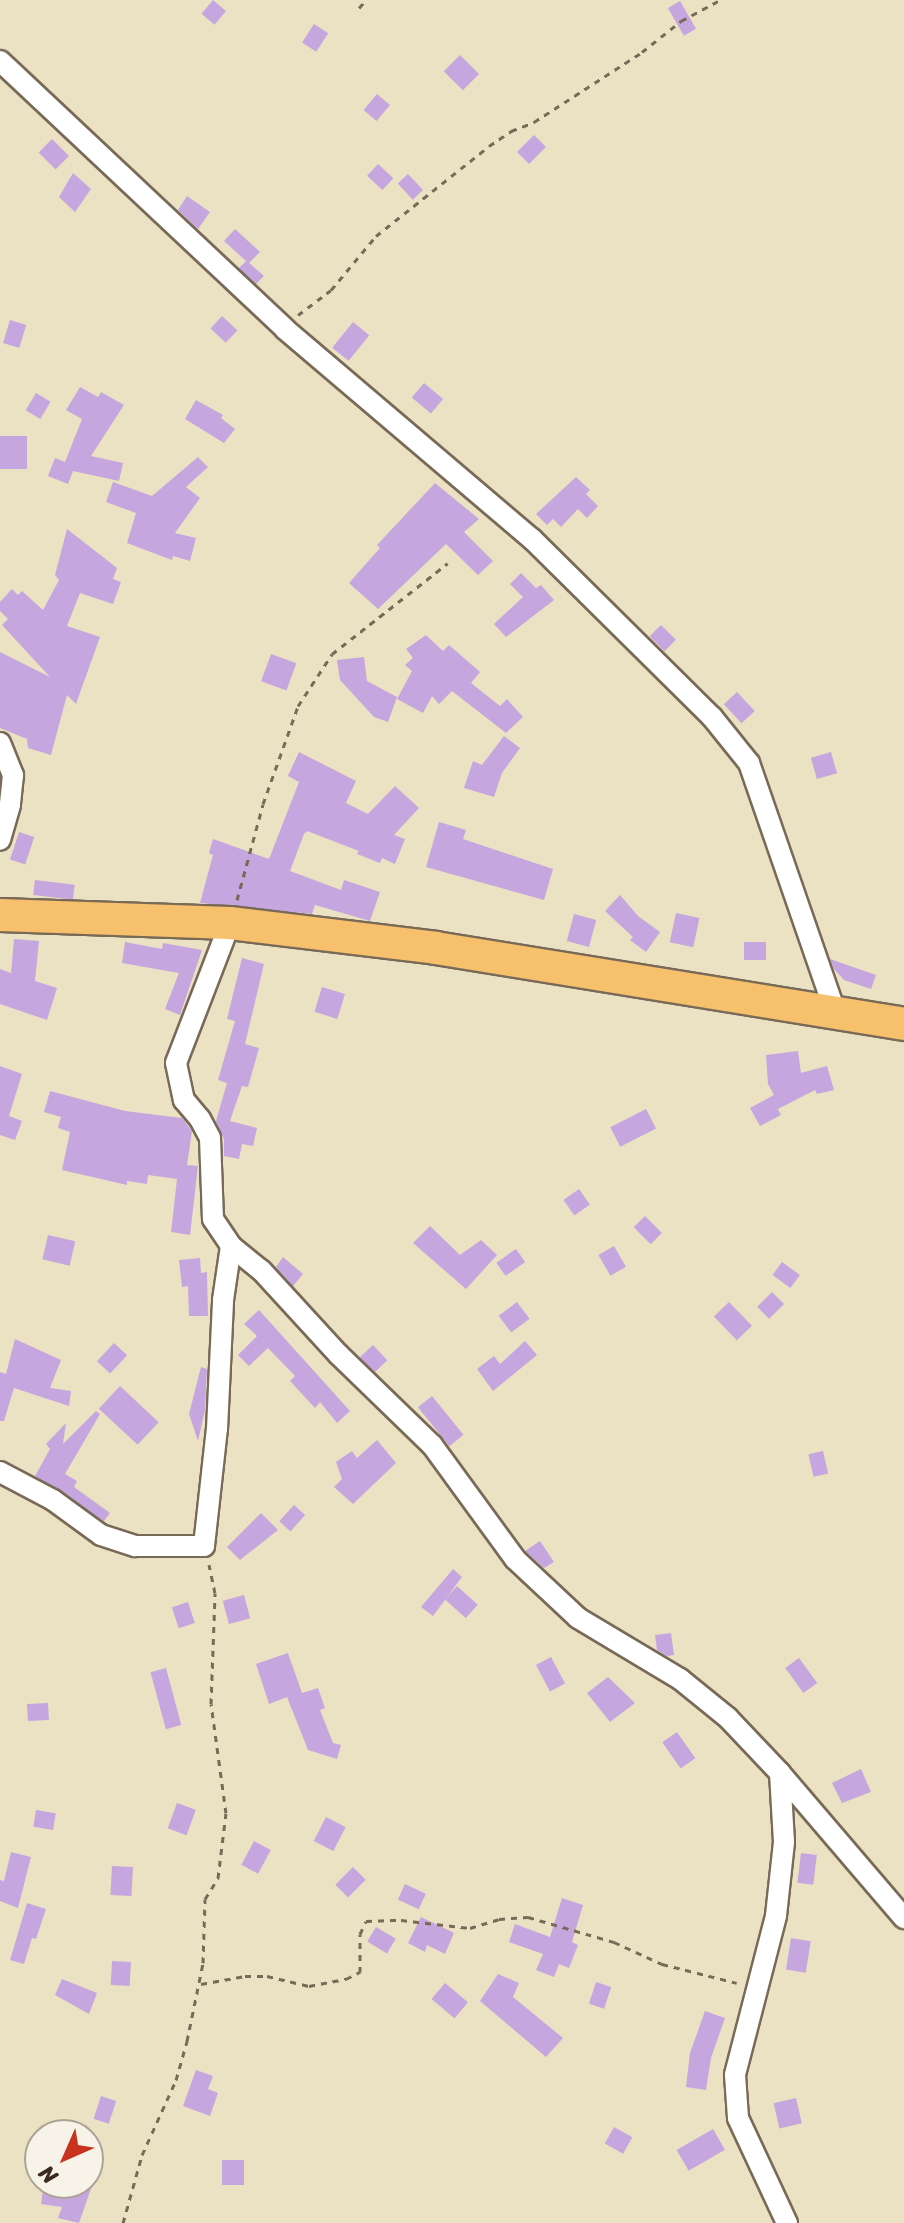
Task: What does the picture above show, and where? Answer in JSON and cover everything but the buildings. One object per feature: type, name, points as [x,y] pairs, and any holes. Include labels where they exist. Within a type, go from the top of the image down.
[{"type":"main road","points":[[0,915],[230,923],[436,948],[904,1024]]},
{"type":"street","points":[[0,61],[285,329],[532,539],[712,717],[749,763],[835,1012]]},
{"type":"street","points":[[0,743],[13,775],[10,805],[0,840]]},
{"type":"street","points":[[230,923],[176,1063],[184,1100],[200,1119],[210,1138],[213,1219],[231,1246],[261,1270],[339,1355],[432,1445],[515,1559],[578,1618],[680,1679],[728,1718],[780,1773],[904,1918]]},
{"type":"street","points":[[0,1472],[53,1500],[101,1535],[135,1546],[204,1546],[217,1429],[223,1300],[231,1246]]},
{"type":"street","points":[[780,1773],[784,1842],[776,1916],[735,2075],[738,2118],[787,2223]]},
{"type":"path","points":[[359,8],[366,0]]},
{"type":"path","points":[[285,329],[331,290],[376,236],[489,146],[511,131],[534,122],[642,52],[681,21],[720,0]]},
{"type":"path","points":[[230,923],[263,804],[298,706],[332,654],[448,563]]},
{"type":"path","points":[[123,2223],[142,2155],[176,2080],[200,1984],[207,1921],[205,1899],[218,1878],[226,1813],[209,1672],[215,1593],[204,1546]]},
{"type":"path","points":[[200,1984],[245,1976],[267,1976],[309,1986],[346,1979],[360,1972],[360,1934],[366,1921],[401,1920],[470,1928],[499,1919],[528,1917],[614,1942],[662,1964],[737,1983],[757,1997]]}]
